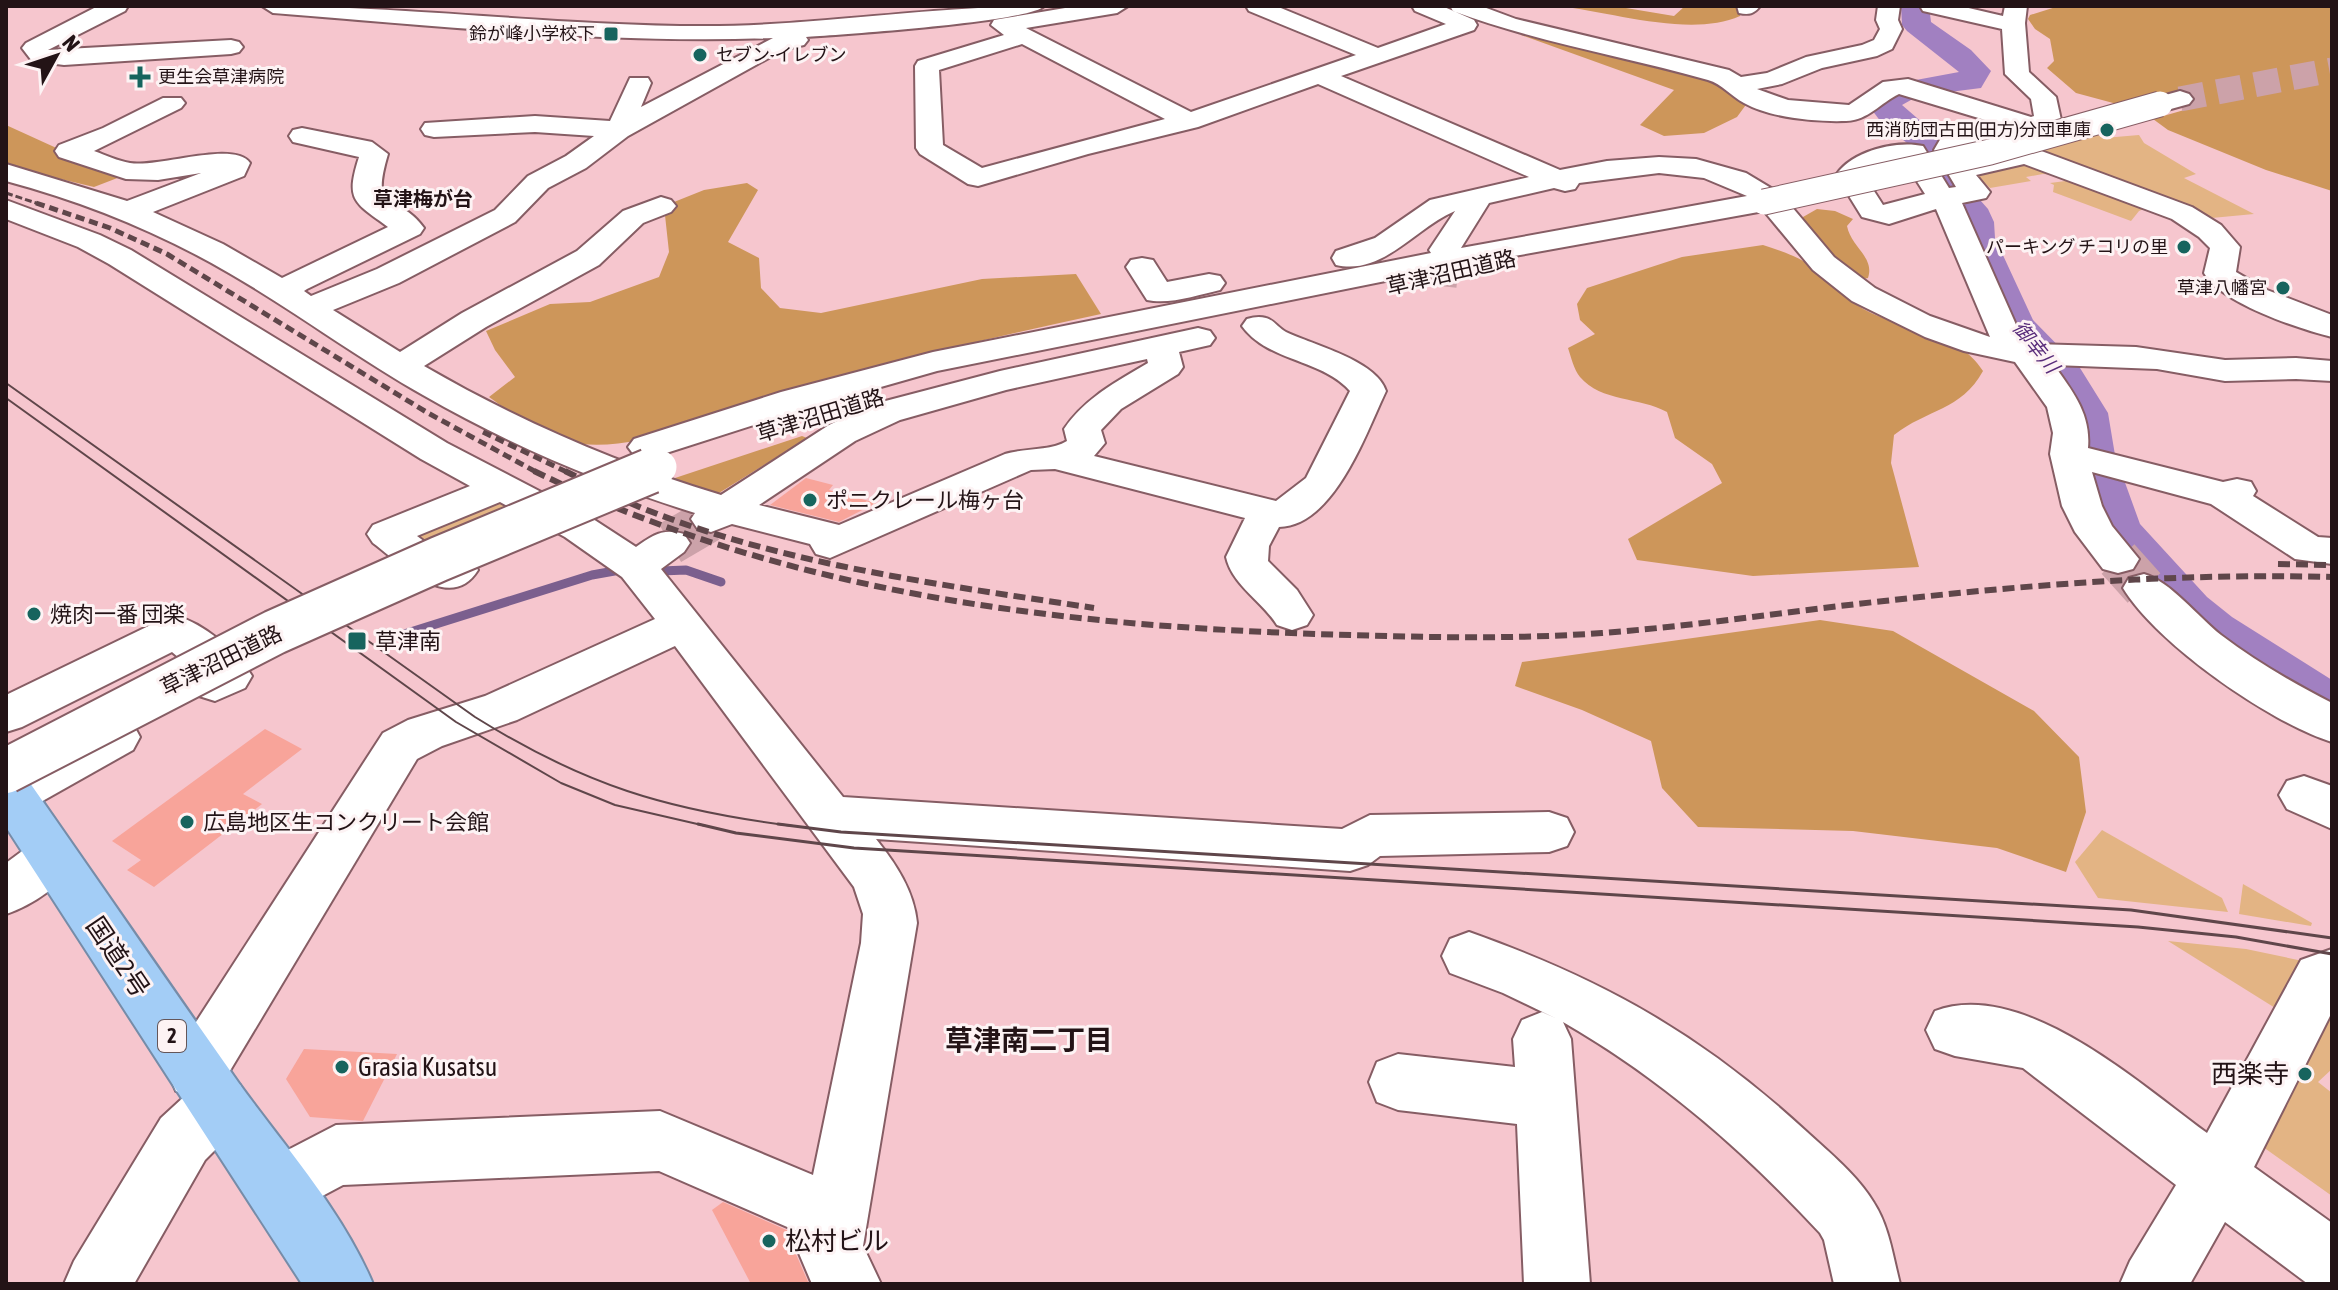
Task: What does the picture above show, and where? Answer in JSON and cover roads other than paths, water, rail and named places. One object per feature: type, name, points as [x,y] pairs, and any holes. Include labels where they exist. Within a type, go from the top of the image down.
[{"type":"highway","name":"国道2号","points":[[7,779],[51,858],[279,1188],[340,1284]]},
{"type":"street","points":[[117,6],[82,21],[34,48],[40,56],[64,58],[231,47]]},
{"type":"street","points":[[273,6],[634,31],[660,40],[759,40],[793,32],[864,27],[1033,6]]},
{"type":"street","points":[[380,6],[631,24],[864,27]]},
{"type":"street","points":[[296,302],[336,295],[388,276],[494,223],[538,182],[576,162],[619,130],[779,43],[984,6]]},
{"type":"street","points":[[864,27],[871,42],[888,44],[1012,31],[1117,6]]},
{"type":"street","points":[[1257,6],[1378,56]]},
{"type":"street","points":[[1189,121],[1012,31],[927,66],[930,148],[978,178],[1079,148],[1189,121],[1466,25],[1423,6]]},
{"type":"street","points":[[1457,6],[1501,22],[1720,75],[1756,100],[1808,112],[1848,114],[1856,112],[1885,91],[1913,89],[2026,137],[2182,213],[2210,231],[2225,247],[2219,269],[2222,277],[2243,290],[2332,327]]},
{"type":"street","points":[[1738,85],[1773,79],[1815,62],[1855,55],[1884,44],[1891,29],[1886,10],[1889,6]]},
{"type":"street","points":[[1931,6],[2014,15],[2017,74],[2043,97],[2050,117],[1965,192],[1953,211],[2002,331],[2034,353],[2065,407],[2071,433],[2085,458],[2087,520],[2131,574],[2195,640],[2332,724]]},
{"type":"street","points":[[1322,77],[1561,180],[1612,219]]},
{"type":"street","points":[[619,130],[639,83]]},
{"type":"street","points":[[1328,300],[1773,208],[2170,102]]},
{"type":"street","points":[[131,210],[234,170],[236,163],[228,160],[158,172],[126,171],[69,151],[112,134],[172,103]]},
{"type":"street","points":[[434,129],[535,124],[619,130]]},
{"type":"street","points":[[296,302],[296,282],[409,228],[369,199],[365,183],[374,154],[362,148],[302,136]]},
{"type":"street","points":[[1142,267],[1158,293],[1363,255],[1397,240],[1438,207],[1634,167],[1682,166],[1727,176],[1773,208],[1830,270],[1887,309],[1976,344],[2034,353],[2158,359],[2236,371],[2298,368],[2332,371]]},
{"type":"street","points":[[6,172],[131,210],[242,267],[466,404],[571,451],[718,514],[836,542],[1020,460],[1058,458],[1077,453],[1086,443],[1082,429],[1108,401],[1166,367],[1161,346]]},
{"type":"street","points":[[1835,190],[1965,192]]},
{"type":"street","points":[[1457,252],[1479,197]]},
{"type":"street","points":[[401,366],[474,320],[588,258],[633,217],[661,206]]},
{"type":"street","points":[[1457,252],[1551,229],[1682,206],[1773,208]]},
{"type":"street","name":"草津沼田道路","points":[[7,779],[144,697],[318,613],[654,457],[794,400],[933,362],[1457,252],[1687,217],[1773,208]]},
{"type":"street","points":[[6,209],[89,241],[120,257],[434,451],[566,523],[654,555],[681,625],[882,888],[890,904],[891,922],[830,1251],[847,1284]]},
{"type":"street","name":"草津沼田道路","points":[[654,457],[941,380],[1328,300],[1687,217]]},
{"type":"street","points":[[718,514],[842,433],[887,412],[1000,381],[1439,290],[1440,286]]},
{"type":"street","points":[[1058,458],[1282,515],[1322,485],[1368,391],[1366,384],[1345,370],[1270,337],[1259,326]]},
{"type":"street","points":[[2085,458],[2231,493],[2309,550],[2332,551]]},
{"type":"street","points":[[502,487],[387,534],[443,575],[566,523]]},
{"type":"street","points":[[1268,511],[1246,556],[1248,565],[1288,604],[1292,615]]},
{"type":"street","points":[[97,1284],[183,1139],[208,1088],[400,746],[425,733],[501,708],[681,625]]},
{"type":"street","points":[[6,715],[176,631],[229,676],[7,779]]},
{"type":"street","points":[[828,816],[1350,850],[1370,836],[1549,832]]},
{"type":"street","points":[[6,892],[51,858]]},
{"type":"street","points":[[1469,956],[1543,1004],[1638,1034],[1737,1107],[1842,1211],[1853,1227],[1867,1284]]},
{"type":"street","points":[[2153,1284],[2217,1176],[2321,977],[2332,973]]},
{"type":"street","points":[[1543,1004],[1544,1099],[1557,1284]]},
{"type":"street","points":[[1955,1030],[2016,1038],[2043,1049],[2332,1262]]},
{"type":"street","points":[[1398,1082],[1544,1099]]},
{"type":"street","points":[[279,1188],[336,1155],[660,1141],[836,1216]]},
{"type":"waterway","name":"御幸川","points":[[1915,6],[1917,25],[1960,56],[1975,71],[1970,81],[1900,92],[1885,106],[1896,119],[1929,143],[1949,187],[1969,209],[1975,222],[1976,238],[2014,325],[2064,377],[2085,413],[2091,455],[2113,522],[2188,610],[2212,631],[2305,692],[2332,705]]},
{"type":"waterway","points":[[401,635],[592,575],[620,570]]},
{"type":"waterway","points":[[661,571],[686,570],[721,582]]},
{"type":"tunnel","points":[[2180,99],[2332,70]]},
{"type":"tunnel","points":[[1440,286],[1444,250]]},
{"type":"tunnel","points":[[670,543],[711,519]]},
{"type":"tunnel","points":[[2118,559],[2144,588]]},
{"type":"tram line","points":[[6,383],[475,717],[515,741],[627,791],[705,812],[793,826]]},
{"type":"tram line","points":[[6,398],[456,722],[561,783],[615,805],[706,826]]},
{"type":"tram line","points":[[698,824],[736,833],[854,848],[2138,927],[2236,937],[2332,954]]},
{"type":"tram line","points":[[778,824],[841,832],[2131,910],[2332,938]]},
{"type":"railway","points":[[6,193],[36,203]]},
{"type":"railway","points":[[36,203],[42,205]]},
{"type":"railway","points":[[36,203],[110,228],[167,254],[428,413],[536,472]]},
{"type":"railway","points":[[483,432],[568,472]]},
{"type":"railway","points":[[536,472],[627,512],[722,546],[819,573],[916,594],[1015,610],[1115,622],[1216,629],[1424,637],[1566,635],[2052,585],[2164,578],[2332,577]]},
{"type":"railway","points":[[568,472],[612,495],[696,528],[807,559],[980,591],[1094,608]]},
{"type":"railway","points":[[2278,564],[2332,565]]},
{"type":"place","name":"鈴が峰小学校下","points":[[611,34]]},
{"type":"place","name":"セブン-イレブン","points":[[700,55]]},
{"type":"place","name":"更生会草津病院","points":[[140,77]]},
{"type":"place","name":"西消防団古田(田方)分団車庫","points":[[2107,130]]},
{"type":"place","name":"パーキング チコリの里","points":[[2184,247]]},
{"type":"place","name":"草津八幡宮","points":[[2283,288]]},
{"type":"place","name":"ポニクレール梅ヶ台","points":[[810,500]]},
{"type":"place","name":"焼肉一番 団楽","points":[[34,614]]},
{"type":"place","name":"草津南","points":[[357,641]]},
{"type":"place","name":"広島地区生コンクリート会館","points":[[187,822]]},
{"type":"place","name":"Grasia Kusatsu","points":[[342,1067]]},
{"type":"place","name":"西楽寺","points":[[2305,1074]]},
{"type":"place","name":"松村ビル","points":[[769,1241]]},
{"type":"district","name":"草津梅が台","points":[[423,199]]},
{"type":"district","name":"草津南二丁目","points":[[1029,1040]]}]
